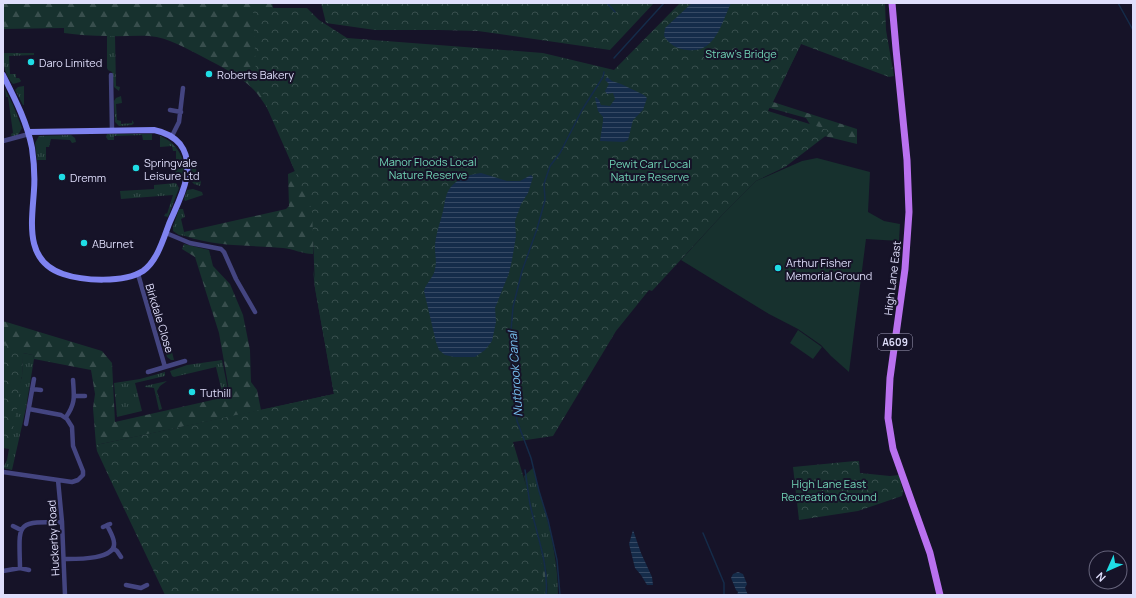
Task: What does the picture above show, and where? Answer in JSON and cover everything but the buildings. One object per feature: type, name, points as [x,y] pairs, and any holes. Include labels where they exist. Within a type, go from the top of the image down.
[{"type":"main road","name":"High Lane East","points":[[892,3],[908,160],[909,206],[905,269],[891,366],[888,418],[893,449],[930,553],[940,595]]},
{"type":"street","points":[[3,75],[21,111],[28,133],[34,162],[35,178],[32,230],[34,244],[39,256],[51,268],[66,275],[87,278],[126,278],[138,274],[152,262],[166,233],[187,176],[188,163],[185,154],[172,136],[154,130],[112,130],[28,133],[3,141]]},
{"type":"street","points":[[111,75],[112,130]]},
{"type":"street","points":[[172,136],[178,125],[181,112],[183,88]]},
{"type":"street","points":[[170,110],[181,112]]},
{"type":"street","points":[[166,233],[190,243],[221,249],[224,252],[236,279],[255,312]]},
{"type":"street","points":[[224,266],[230,264]]},
{"type":"street","name":"Birkdale Close","points":[[138,274],[165,367]]},
{"type":"street","name":"Birkdale Close","points":[[148,372],[185,361]]},
{"type":"street","points":[[26,424],[34,379]]},
{"type":"street","points":[[66,417],[74,404],[75,396],[73,380]]},
{"type":"street","points":[[32,389],[41,390]]},
{"type":"street","points":[[75,396],[85,396]]},
{"type":"street","points":[[3,472],[72,482],[77,481],[82,477],[83,473],[73,446],[72,427],[66,417],[29,409]]},
{"type":"street","name":"Huckerby Road","points":[[58,480],[62,522],[65,595]]},
{"type":"street","points":[[20,568],[19,540],[21,530],[25,525],[32,522],[62,522]]},
{"type":"street","points":[[64,559],[93,558],[105,554],[113,548],[114,541],[107,525]]},
{"type":"street","points":[[13,526],[21,530]]},
{"type":"street","points":[[113,548],[121,557]]},
{"type":"street","points":[[3,571],[20,568],[29,570]]},
{"type":"street","points":[[126,585],[141,588],[147,585]]},
{"type":"street","points":[[141,588],[142,595]]},
{"type":"green space","points":[[3,3],[272,3],[317,195],[313,254],[283,248],[221,244],[197,240],[185,236],[184,232],[286,209],[289,206],[288,174],[295,171],[278,129],[267,108],[261,98],[243,80],[184,47],[157,37],[90,36],[64,33],[64,28],[3,29]]},
{"type":"green space","points":[[321,3],[654,3],[610,50],[478,31],[375,30],[326,23]]},
{"type":"green space","name":"Manor Floods Local Nature Reserve","points":[[680,3],[885,3],[886,30],[894,76],[889,77],[801,44],[768,111],[832,131],[785,167],[756,181],[723,214],[652,291],[649,290],[616,331],[553,436],[513,442],[537,522],[545,595],[165,595],[97,451],[96,445],[334,394],[315,288],[312,210],[268,110],[256,74],[253,8],[307,8],[319,20],[347,38],[543,53],[614,70]]},
{"type":"green space","points":[[107,36],[115,36],[116,86],[120,87],[119,91],[114,87],[112,72],[107,68]]},
{"type":"green space","points":[[801,44],[773,102],[857,129],[857,144],[816,134],[806,118],[727,96]]},
{"type":"green space","points":[[3,53],[34,53],[34,55],[9,56],[10,74],[16,74],[16,78],[19,78],[21,81],[20,82],[13,84],[10,81],[4,66]]},
{"type":"green space","points":[[24,86],[23,105],[15,90],[18,87]]},
{"type":"green space","points":[[5,89],[22,128],[18,135],[12,137],[11,134],[13,133],[8,97],[6,97]]},
{"type":"green space","points":[[121,96],[122,103],[116,104],[117,120],[121,121],[121,124],[132,123],[132,120],[134,123],[132,125],[119,126],[115,122],[114,101],[116,98]]},
{"type":"green space","points":[[107,134],[152,134],[152,140],[143,140],[142,135],[114,136],[114,140],[108,140],[106,137]]},
{"type":"green space","points":[[71,135],[75,138],[76,142],[72,143],[70,140],[51,139],[49,147],[46,147],[46,160],[37,160],[35,143],[39,136]]},
{"type":"green space","points":[[160,136],[176,147],[180,153],[184,165],[182,178],[179,179],[174,177],[173,168],[176,167],[176,151],[173,151],[172,146],[160,147]]},
{"type":"green space","name":"Arthur Fisher Memorial Ground","points":[[817,158],[870,172],[868,212],[884,221],[900,224],[899,241],[866,239],[849,372],[821,345],[798,329],[769,314],[681,260],[723,214],[756,181],[802,161]]},
{"type":"green space","points":[[194,164],[201,182],[200,186],[194,184],[190,180],[192,165]]},
{"type":"green space","points":[[176,183],[179,188],[168,217],[164,216],[166,213],[167,214],[173,195],[121,199],[120,191],[154,189],[154,185]]},
{"type":"green space","points":[[193,189],[202,192],[203,195],[185,201],[184,199],[187,190]]},
{"type":"green space","points":[[179,209],[183,209],[185,217],[181,219],[185,236],[179,235],[173,231]]},
{"type":"green space","points":[[184,244],[209,250],[213,266],[230,284],[243,315],[250,350],[251,382],[257,390],[261,410],[334,394],[313,270],[347,418],[257,411],[96,445],[93,408],[95,394],[91,370],[34,359],[33,355],[23,353],[22,377],[13,379],[3,362],[3,321],[102,351],[112,363],[115,422],[230,396],[219,333],[195,257],[182,249]]},
{"type":"green space","points":[[798,330],[822,347],[813,359],[790,343]]},
{"type":"green space","points":[[159,331],[161,335],[165,335],[164,337],[167,349],[171,348],[174,360],[167,357]]},
{"type":"green space","points":[[3,344],[23,353],[18,401],[9,448],[3,448]]},
{"type":"green space","points":[[23,353],[33,355],[34,359],[26,408],[12,470],[3,468],[7,460],[9,449],[3,448],[22,376]]},
{"type":"green space","points":[[222,360],[229,395],[223,396],[216,367],[174,377],[170,371],[187,365]]},
{"type":"green space","points":[[165,372],[165,376],[135,383],[142,411],[117,417],[114,383],[140,379]]},
{"type":"green space","points":[[167,381],[160,386],[157,391],[162,409],[159,410],[154,388],[145,386]]},
{"type":"green space","name":"High Lane East Recreation Ground","points":[[859,461],[860,473],[890,476],[899,475],[903,492],[902,496],[858,511],[799,520],[793,467]]},
{"type":"green space","points":[[533,468],[546,515],[556,562],[558,595],[548,595],[546,568],[541,568],[524,476]]},
{"type":"green space","points":[[541,568],[546,568],[548,595],[542,595]]},
{"type":"water","points":[[692,3],[731,3],[716,36],[711,42],[697,50],[677,48],[664,36],[665,28]]},
{"type":"water","points":[[607,77],[612,81],[644,95],[647,98],[643,110],[633,120],[628,140],[624,142],[600,141],[603,117],[598,111],[595,98],[596,97],[599,100],[601,105],[610,106],[615,99],[613,93],[607,94],[605,91],[609,84],[605,80]]},
{"type":"water","points":[[481,173],[507,181],[520,181],[531,175],[533,177],[528,193],[521,204],[515,221],[516,236],[512,260],[509,273],[495,308],[496,322],[492,341],[485,350],[475,357],[454,357],[445,355],[439,350],[424,291],[426,285],[432,277],[436,264],[435,248],[437,232],[448,191],[455,183],[464,177]]},
{"type":"water","points":[[633,530],[641,553],[652,577],[653,585],[647,585],[635,568],[629,544]]},
{"type":"water","points":[[738,572],[743,574],[747,584],[745,588],[748,595],[737,595],[738,592],[731,578],[733,574]]},
{"type":"waterway","points":[[607,3],[615,12]]},
{"type":"waterway","name":"Nutbrook Canal","points":[[614,58],[664,3]]},
{"type":"waterway","points":[[1118,3],[1133,30]]},
{"type":"waterway","name":"Nutbrook Canal","points":[[560,595],[557,560],[548,520],[531,458],[517,421],[510,342],[513,307],[522,271],[537,229],[545,200],[544,184],[550,166],[560,153],[582,110],[603,77],[604,72]]},
{"type":"waterway","points":[[525,470],[530,504],[544,560],[546,572],[546,595]]},
{"type":"waterway","points":[[703,533],[724,583],[724,595]]},
{"type":"place","name":"Daro Limited","points":[[31,62]]},
{"type":"place","name":"Roberts Bakery","points":[[209,74]]},
{"type":"place","name":"Springvale Leisure Ltd","points":[[136,168]]},
{"type":"place","name":"Dremm","points":[[62,177]]},
{"type":"place","name":"ABurnet","points":[[84,243]]},
{"type":"place","name":"Arthur Fisher Memorial Ground","points":[[778,268]]},
{"type":"place","name":"Tuthill","points":[[192,392]]},
{"type":"park label","name":"Straw's Bridge","points":[[741,53]]},
{"type":"park label","name":"Pewit Carr Local Nature Reserve","points":[[650,169]]}]
